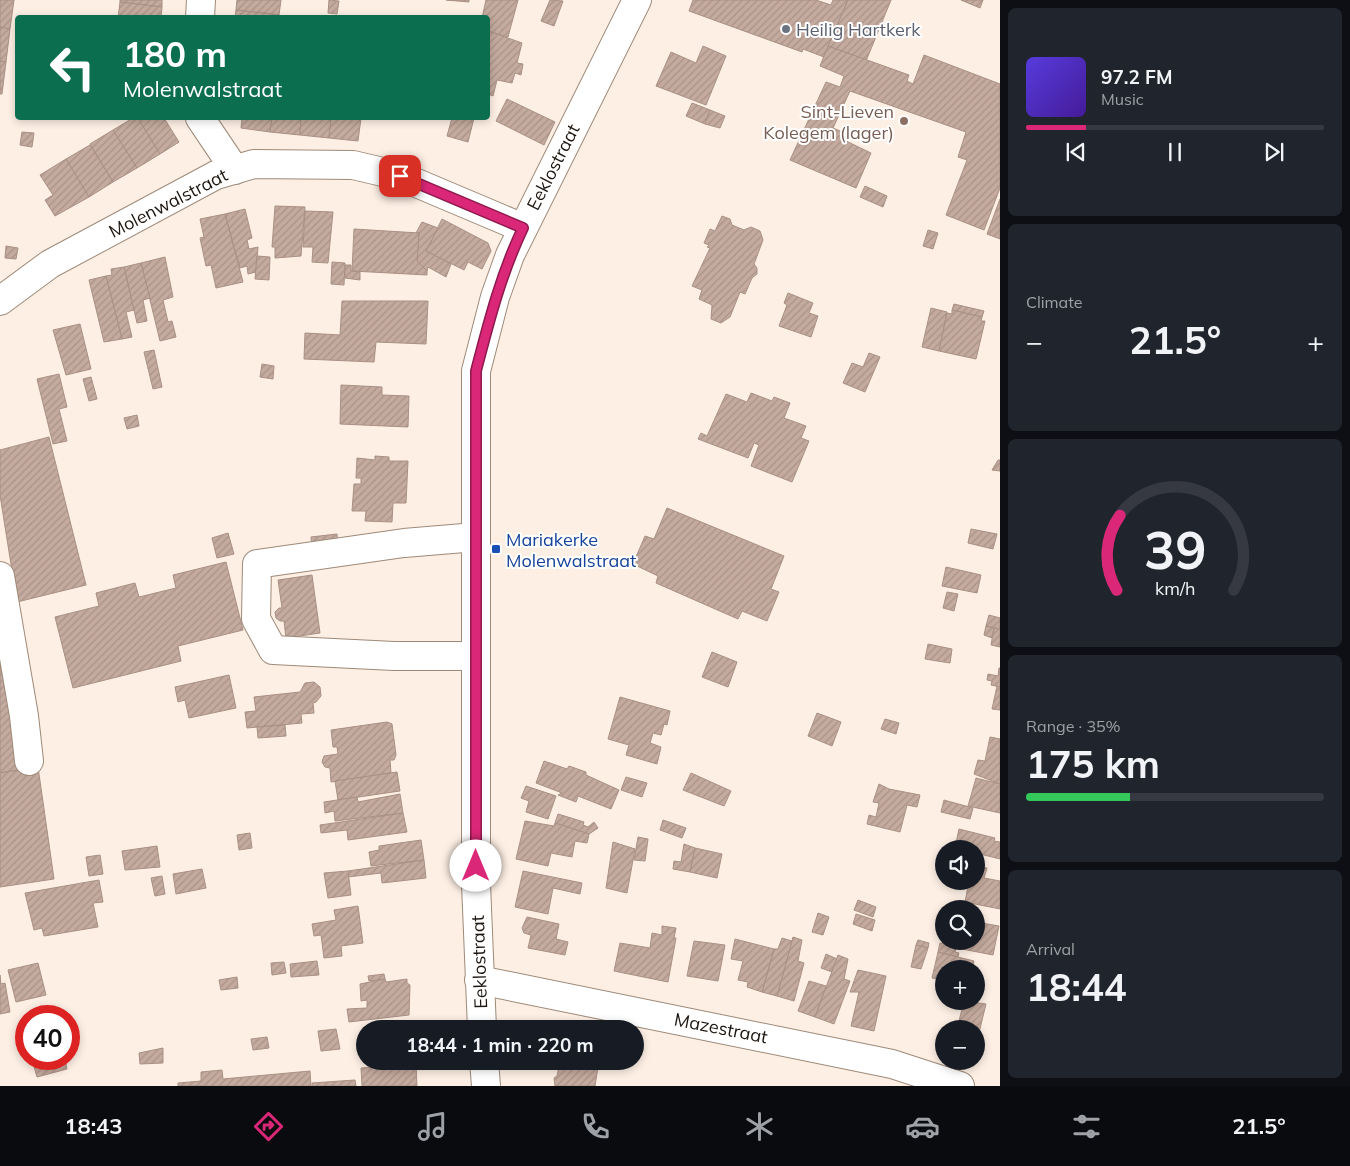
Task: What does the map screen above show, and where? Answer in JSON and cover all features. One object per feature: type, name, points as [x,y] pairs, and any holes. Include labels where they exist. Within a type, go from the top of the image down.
[{"type":"street","points":[[200,15],[202,0]]},
{"type":"street","name":"Eeklostraat","points":[[481,1020],[478,980],[475,656],[476,371],[494,297],[510,255],[637,0]]},
{"type":"street","points":[[201,120],[235,170]]},
{"type":"street","name":"Molenwalstraat","points":[[0,301],[50,264],[216,175],[254,164],[353,164],[400,176],[523,228]]},
{"type":"street","points":[[475,656],[394,656],[273,650],[256,619],[256,564],[404,543],[476,537]]},
{"type":"street","points":[[0,576],[24,716],[29,761]]},
{"type":"street","name":"Mazestraat","points":[[478,980],[892,1064],[960,1086]]},
{"type":"street","points":[[485,1070],[486,1086]]},
{"type":"building","points":[[0,0],[14,0],[10,29],[0,27]]},
{"type":"building","points":[[120,0],[162,0],[162,7],[120,2]]},
{"type":"building","points":[[237,0],[281,0],[279,15],[236,10]]},
{"type":"building","points":[[329,0],[339,1],[337,14],[328,13]]},
{"type":"building","points":[[446,0],[469,0],[469,2]]},
{"type":"building","points":[[486,0],[518,0],[508,37],[490,32],[490,15],[483,15]]},
{"type":"building","points":[[550,0],[563,1],[554,26],[541,21]]},
{"type":"building","name":"Heilig Hartkerk","points":[[693,0],[816,0],[831,5],[833,0],[848,0],[824,57],[803,49],[802,52],[689,11]]},
{"type":"building","points":[[848,0],[891,0],[866,61],[828,46]]},
{"type":"building","points":[[961,0],[983,0],[980,8]]},
{"type":"building","points":[[120,2],[162,7],[161,15],[118,15]]},
{"type":"building","points":[[236,10],[279,15],[235,15]]},
{"type":"building","points":[[0,27],[10,29],[6,62],[0,61]]},
{"type":"building","points":[[490,32],[522,43],[517,63],[523,64],[521,75],[515,73],[512,83],[497,80],[493,96],[490,95]]},
{"type":"building","points":[[703,46],[726,56],[706,105],[656,86],[671,52],[696,63]]},
{"type":"building","points":[[828,46],[909,75],[907,81],[913,84],[924,55],[1000,84],[1000,188],[984,230],[946,215],[967,160],[958,157],[966,132],[850,91],[833,128],[847,134],[844,140],[871,153],[856,188],[790,160],[826,82],[840,87],[844,76],[820,66]]},
{"type":"building","points":[[0,61],[6,62],[2,94],[0,94]]},
{"type":"building","points":[[507,99],[555,122],[544,145],[496,121]]},
{"type":"building","points":[[692,103],[710,110],[705,124],[686,116]]},
{"type":"building","points":[[710,110],[725,116],[720,128],[705,124]]},
{"type":"building","points":[[130,120],[139,120],[160,154],[137,168],[113,130]]},
{"type":"building","points":[[139,120],[165,120],[179,142],[160,154]]},
{"type":"building","points":[[242,120],[272,120],[270,132],[241,128]]},
{"type":"building","points":[[272,120],[301,120],[300,135],[270,132]]},
{"type":"building","points":[[301,120],[331,120],[329,138],[300,135]]},
{"type":"building","points":[[331,120],[361,120],[358,141],[329,138]]},
{"type":"building","points":[[451,120],[474,120],[468,142],[447,136]]},
{"type":"building","points":[[113,130],[137,168],[113,182],[90,144]]},
{"type":"building","points":[[22,132],[34,133],[32,147],[20,145]]},
{"type":"building","points":[[90,145],[113,182],[89,197],[66,159]]},
{"type":"building","points":[[66,159],[89,197],[55,216],[45,200],[53,195],[40,175]]},
{"type":"building","points":[[865,186],[887,196],[883,207],[860,197]]},
{"type":"building","points":[[1000,199],[1000,239],[987,234]]},
{"type":"building","points":[[275,206],[305,207],[301,256],[275,258],[275,247],[272,247]]},
{"type":"building","points":[[245,209],[252,238],[247,240],[249,249],[258,247],[256,272],[248,274],[247,266],[240,268],[225,214]]},
{"type":"building","points":[[305,211],[333,212],[328,263],[312,262],[313,247],[303,247]]},
{"type":"building","points":[[225,214],[243,282],[216,288],[211,265],[206,266],[200,238],[204,237],[200,219]]},
{"type":"building","points":[[722,216],[730,219],[732,225],[744,230],[751,227],[760,231],[763,240],[754,264],[757,268],[757,274],[752,278],[745,294],[740,292],[730,317],[721,323],[711,319],[712,305],[699,299],[702,290],[692,286],[710,248],[707,247],[709,245],[704,243],[710,229],[715,231]]},
{"type":"building","points":[[442,219],[488,243],[491,251],[482,269],[468,262],[464,270],[426,251]]},
{"type":"building","points":[[422,222],[438,228],[426,251],[451,264],[446,277],[428,267],[427,271],[417,261],[419,233],[416,233]]},
{"type":"building","points":[[354,229],[419,233],[417,261],[427,271],[427,275],[352,271]]},
{"type":"building","points":[[928,230],[938,233],[933,249],[923,246]]},
{"type":"building","points":[[6,246],[18,248],[16,259],[5,258]]},
{"type":"building","points":[[257,256],[270,257],[269,280],[255,279]]},
{"type":"building","points":[[165,257],[173,297],[163,300],[168,322],[172,321],[176,337],[160,341],[141,263]]},
{"type":"building","points":[[332,262],[345,263],[344,285],[331,284]]},
{"type":"building","points":[[141,263],[150,298],[143,300],[147,321],[137,323],[124,267]]},
{"type":"building","points":[[345,265],[351,265],[351,271],[360,272],[360,280],[345,278]]},
{"type":"building","points":[[124,267],[134,310],[126,312],[132,337],[122,339],[106,276],[112,275],[111,269]]},
{"type":"building","points":[[106,276],[122,339],[104,342],[89,280]]},
{"type":"building","points":[[788,293],[813,303],[809,313],[818,316],[811,337],[779,326],[787,305],[784,303]]},
{"type":"building","points":[[342,301],[428,301],[426,344],[376,342],[374,362],[304,359],[305,333],[340,335]]},
{"type":"building","points":[[954,304],[984,311],[982,317],[952,310]]},
{"type":"building","points":[[931,308],[947,312],[939,351],[922,347]]},
{"type":"building","points":[[952,310],[982,317],[981,321],[985,321],[976,359],[939,351],[947,313],[952,314]]},
{"type":"building","points":[[80,324],[91,369],[66,375],[53,330]]},
{"type":"building","points":[[154,350],[162,387],[153,389],[144,352]]},
{"type":"building","points":[[869,353],[880,357],[865,392],[843,383],[852,363],[863,367]]},
{"type":"building","points":[[262,364],[274,366],[273,379],[260,377]]},
{"type":"building","points":[[59,374],[67,407],[59,409],[67,441],[53,444],[37,379]]},
{"type":"building","points":[[91,377],[97,399],[89,401],[83,379]]},
{"type":"building","points":[[341,385],[382,387],[382,395],[409,396],[408,427],[340,424]]},
{"type":"building","points":[[751,393],[772,401],[774,397],[790,403],[784,418],[806,426],[801,438],[809,441],[792,482],[751,466],[759,445],[754,443],[748,458],[698,439],[701,433],[707,436],[726,394],[747,402]]},
{"type":"building","points":[[137,415],[139,426],[127,429],[124,418]]},
{"type":"building","points":[[49,437],[86,585],[17,602],[0,495],[0,450]]},
{"type":"building","points":[[375,456],[389,457],[389,461],[408,461],[406,503],[393,503],[392,522],[365,521],[366,511],[352,511],[354,484],[361,484],[361,478],[356,478],[357,458],[375,460]]},
{"type":"building","points":[[998,460],[1000,460],[1000,471],[992,470]]},
{"type":"building","points":[[667,508],[784,556],[771,589],[779,592],[767,621],[742,611],[738,619],[656,583],[658,576],[633,564],[645,536],[654,539]]},
{"type":"building","points":[[971,529],[997,534],[993,549],[968,543]]},
{"type":"building","points":[[228,533],[234,554],[217,558],[212,538]]},
{"type":"building","points":[[337,534],[338,545],[312,548],[311,537]]},
{"type":"building","points":[[226,562],[243,630],[178,646],[181,661],[73,688],[55,617],[99,606],[96,593],[135,583],[139,597],[176,588],[173,575]]},
{"type":"building","points":[[946,567],[981,575],[977,593],[942,586]]},
{"type":"building","points":[[312,575],[320,633],[286,638],[284,621],[276,618],[275,612],[282,608],[278,580]]},
{"type":"building","points":[[947,592],[958,594],[954,611],[943,608]]},
{"type":"building","points":[[0,615],[22,769],[0,773]]},
{"type":"building","points":[[989,615],[1000,618],[1000,629],[986,626]]},
{"type":"building","points":[[986,626],[994,628],[992,638],[984,635]]},
{"type":"building","points":[[994,628],[1000,629],[1000,647],[991,645]]},
{"type":"building","points":[[928,644],[952,649],[950,663],[925,659]]},
{"type":"building","points":[[712,652],[737,662],[728,687],[702,677]]},
{"type":"building","points":[[999,668],[1000,687],[991,685],[992,681],[987,680],[988,674],[998,676]]},
{"type":"building","points":[[229,675],[236,708],[189,718],[185,700],[178,702],[175,687]]},
{"type":"building","points":[[314,682],[320,687],[321,696],[313,703],[314,713],[301,714],[302,723],[247,728],[245,712],[256,711],[254,697],[300,692],[305,683]]},
{"type":"building","points":[[997,686],[1000,687],[1000,710],[992,709]]},
{"type":"building","points":[[620,697],[670,711],[667,725],[664,724],[661,735],[653,733],[650,743],[661,747],[657,764],[626,755],[629,745],[608,739]]},
{"type":"building","points":[[817,713],[841,722],[832,746],[808,736]]},
{"type":"building","points":[[885,719],[899,723],[896,734],[881,729]]},
{"type":"building","points":[[387,722],[392,724],[396,755],[394,760],[390,760],[391,773],[331,782],[330,768],[325,767],[322,762],[324,756],[338,754],[337,747],[333,747],[331,730]]},
{"type":"building","points":[[285,725],[286,736],[258,738],[257,727]]},
{"type":"building","points":[[990,737],[1000,739],[1000,784],[974,774],[978,760],[985,761]]},
{"type":"building","points":[[544,761],[567,769],[569,766],[586,772],[586,775],[619,790],[611,809],[578,796],[576,802],[558,795],[562,793],[536,783]]},
{"type":"building","points":[[38,767],[54,879],[0,887],[0,773]]},
{"type":"building","points":[[397,772],[400,791],[338,800],[335,781]]},
{"type":"building","points":[[691,773],[731,791],[724,806],[683,790]]},
{"type":"building","points":[[626,777],[647,783],[642,797],[621,790]]},
{"type":"building","points":[[976,778],[1000,784],[1000,813],[968,806]]},
{"type":"building","points":[[879,784],[889,789],[920,795],[917,807],[907,805],[900,832],[867,824],[869,815],[876,817],[879,803],[873,802]]},
{"type":"building","points":[[526,786],[556,796],[548,819],[526,812],[529,801],[521,798]]},
{"type":"building","points":[[400,794],[403,813],[335,821],[334,811],[325,813],[324,802],[357,797],[358,802]]},
{"type":"building","points":[[944,800],[973,808],[970,819],[941,812]]},
{"type":"building","points":[[403,813],[407,832],[348,840],[347,830],[321,833],[320,825]]},
{"type":"building","points":[[558,814],[584,822],[583,825],[588,827],[594,822],[598,828],[589,834],[555,823]]},
{"type":"building","points":[[663,820],[686,828],[682,838],[660,830]]},
{"type":"building","points":[[525,821],[554,826],[555,823],[589,834],[587,843],[575,841],[572,857],[551,853],[548,866],[516,859]]},
{"type":"building","points":[[959,829],[995,838],[994,841],[1000,842],[1000,859],[985,855],[985,840],[957,840]]},
{"type":"building","points":[[250,833],[252,848],[239,850],[237,835]]},
{"type":"building","points":[[638,837],[648,839],[645,861],[634,860]]},
{"type":"building","points":[[421,840],[424,860],[371,866],[369,852],[379,850],[379,846]]},
{"type":"building","points":[[613,842],[635,849],[627,893],[606,888]]},
{"type":"building","points":[[684,844],[695,848],[690,872],[673,869],[674,861],[681,862]]},
{"type":"building","points":[[157,846],[160,867],[125,870],[122,851]]},
{"type":"building","points":[[695,848],[722,854],[717,878],[690,872]]},
{"type":"building","points":[[100,855],[103,874],[89,876],[86,857]]},
{"type":"building","points":[[424,860],[426,878],[382,883],[381,873],[348,877],[348,871]]},
{"type":"building","points":[[202,869],[206,888],[176,894],[173,874]]},
{"type":"building","points":[[348,871],[351,895],[328,898],[324,873]]},
{"type":"building","points":[[523,871],[582,883],[580,894],[553,888],[548,914],[515,907]]},
{"type":"building","points":[[162,876],[165,894],[155,896],[151,878]]},
{"type":"building","points":[[985,878],[1000,881],[1000,909],[985,906],[985,900],[965,900],[967,890],[985,890]]},
{"type":"building","points":[[99,880],[103,902],[93,903],[98,927],[44,936],[42,928],[34,930],[25,893]]},
{"type":"building","points":[[858,900],[876,907],[873,917],[854,910]]},
{"type":"building","points":[[358,906],[363,943],[341,946],[342,956],[324,958],[321,935],[314,936],[312,924],[336,920],[334,910]]},
{"type":"building","points":[[818,913],[829,917],[823,935],[812,932]]},
{"type":"building","points":[[856,914],[875,920],[872,931],[853,924]]},
{"type":"building","points":[[527,917],[559,924],[556,939],[568,942],[565,955],[528,948],[531,935],[524,933],[522,928]]},
{"type":"building","points":[[985,924],[999,926],[993,955],[967,950],[985,950]]},
{"type":"building","points":[[662,926],[676,928],[668,982],[614,971],[620,943],[650,948],[652,933],[662,935]]},
{"type":"building","points":[[793,937],[802,940],[798,961],[804,963],[794,1001],[777,996]]},
{"type":"building","points":[[782,938],[792,941],[777,996],[762,992],[774,949],[778,949]]},
{"type":"building","points":[[735,939],[774,949],[762,992],[747,987],[748,982],[738,980],[743,961],[731,959]]},
{"type":"building","points":[[918,940],[929,943],[928,948],[916,945]]},
{"type":"building","points":[[694,941],[725,945],[718,981],[687,976]]},
{"type":"building","points":[[916,945],[928,948],[921,969],[911,967]]},
{"type":"building","points":[[938,950],[955,950],[955,952],[959,953],[958,957],[938,952]]},
{"type":"building","points":[[938,952],[970,960],[936,960]]},
{"type":"building","points":[[826,954],[837,959],[832,972],[821,968]]},
{"type":"building","points":[[838,955],[848,959],[844,979],[850,981],[834,1024],[815,1017]]},
{"type":"building","points":[[317,961],[319,975],[291,977],[290,964]]},
{"type":"building","points":[[284,962],[286,973],[272,975],[271,963]]},
{"type":"building","points":[[38,963],[46,995],[16,1002],[8,970]]},
{"type":"building","points":[[935,965],[935,978],[932,978]]},
{"type":"building","points":[[858,970],[886,976],[874,1031],[851,1026],[859,992],[850,992]]},
{"type":"building","points":[[384,974],[385,979],[369,981],[368,976]]},
{"type":"building","points":[[0,975],[1,984],[5,983],[10,1012],[0,1014]]},
{"type":"building","points":[[237,977],[238,988],[221,990],[219,980]]},
{"type":"building","points":[[385,979],[386,982],[407,979],[407,983],[410,985],[409,1015],[349,1022],[347,1009],[367,1008],[367,1000],[361,1001],[360,984]]},
{"type":"building","points":[[809,981],[826,986],[815,1017],[798,1011]]},
{"type":"building","points":[[962,1010],[985,1010],[982,1020],[959,1020]]},
{"type":"building","points":[[336,1029],[340,1049],[321,1051],[318,1031]]},
{"type":"building","points":[[267,1037],[269,1048],[253,1050],[251,1039]]},
{"type":"building","points":[[163,1048],[163,1063],[140,1064],[139,1053]]},
{"type":"building","points":[[35,1070],[63,1070],[37,1077]]},
{"type":"building","points":[[222,1070],[223,1079],[310,1071],[311,1086],[178,1086],[178,1083],[201,1081],[201,1072]]},
{"type":"building","points":[[361,1070],[416,1070],[417,1086],[362,1086]]},
{"type":"building","points":[[558,1070],[598,1070],[595,1086],[555,1086],[554,1078],[557,1076]]},
{"type":"building","points":[[355,1080],[356,1086],[312,1086],[312,1083]]},
{"type":"place","name":"Heilig Hartkerk","points":[[786,29]]},
{"type":"place","name":"Sint-Lieven Kolegem (lager)","points":[[904,121]]},
{"type":"place","name":"Mariakerke Molenwalstraat","points":[[496,549]]},
{"type":"route","points":[[400,176],[523,228],[510,255],[494,297],[476,371],[476,866]]}]
